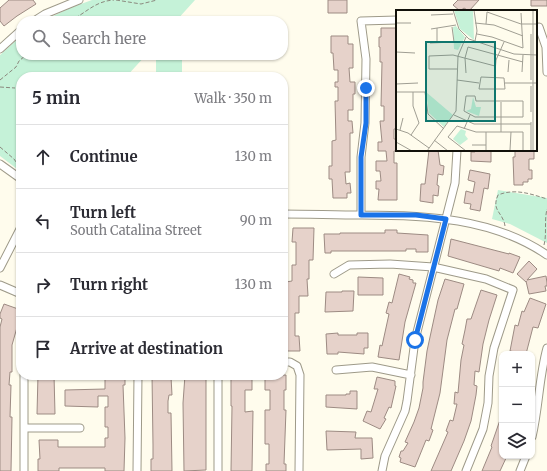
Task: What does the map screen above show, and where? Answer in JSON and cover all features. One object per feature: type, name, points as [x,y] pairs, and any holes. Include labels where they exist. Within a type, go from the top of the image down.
[{"type":"street","points":[[41,16],[79,0]]},
{"type":"street","points":[[361,215],[361,157],[366,123],[366,60],[361,20],[396,20]]},
{"type":"street","points":[[539,27],[546,47],[547,72]]},
{"type":"street","points":[[0,49],[16,35]]},
{"type":"street","points":[[382,471],[385,456],[405,411],[409,392],[415,340],[455,183],[457,151]]},
{"type":"street","points":[[0,164],[16,176]]},
{"type":"street","points":[[288,214],[416,215],[446,219],[488,227],[506,233],[525,241],[544,253]]},
{"type":"street","points":[[0,268],[16,237]]},
{"type":"street","points":[[334,274],[349,265],[390,264],[433,267],[486,279],[513,290],[494,348],[489,376],[488,403],[484,428],[466,471]]},
{"type":"street","points":[[0,285],[16,292]]},
{"type":"street","points":[[535,423],[541,376],[547,348]]},
{"type":"street","points":[[288,362],[297,366],[300,375],[299,471]]},
{"type":"street","points":[[336,370],[372,367],[411,375]]},
{"type":"street","points":[[24,380],[24,471]]},
{"type":"street","points":[[138,380],[138,471]]},
{"type":"street","points":[[218,380],[218,471]]},
{"type":"street","points":[[24,428],[80,428]]},
{"type":"street","points":[[520,471],[525,459]]},
{"type":"path","points":[[79,16],[92,6],[114,0]]},
{"type":"path","points":[[116,0],[140,4],[158,0]]},
{"type":"path","points":[[0,80],[16,67],[20,60]]},
{"type":"path","points":[[0,87],[15,88]]},
{"type":"path","points":[[0,147],[16,162]]},
{"type":"path","points":[[506,233],[504,219],[497,210],[496,206],[498,195],[508,192],[517,192],[527,193],[547,199]]},
{"type":"path","points":[[544,253],[547,239],[545,215],[547,209]]},
{"type":"green space","points":[[92,0],[195,0],[181,16],[53,16]]},
{"type":"green space","points":[[16,41],[16,60],[141,60],[131,72],[16,72],[16,168],[0,156],[0,55]]},
{"type":"green space","points":[[156,60],[182,60],[182,72],[156,72]]},
{"type":"green space","points":[[498,190],[547,198],[547,243],[510,224],[492,219]]},
{"type":"building","points":[[9,0],[33,0],[36,4],[16,16],[4,26],[0,21],[0,8]]},
{"type":"building","points":[[328,0],[347,0],[347,13],[328,13]]},
{"type":"building","points":[[458,0],[479,0],[470,10],[464,8],[459,10],[453,5]]},
{"type":"building","points":[[531,0],[547,0],[547,6],[531,6]]},
{"type":"building","points":[[381,28],[396,28],[396,129],[394,129],[394,139],[396,139],[396,151],[394,151],[394,163],[397,163],[397,200],[378,200],[379,189],[376,189],[376,181],[381,181],[380,171],[376,171],[376,161],[387,161],[386,151],[378,151],[378,142],[382,142],[380,121],[384,121],[384,106],[381,106],[382,62],[380,62],[379,37],[381,37]]},
{"type":"building","points":[[331,36],[348,36],[348,44],[353,44],[353,68],[349,68],[350,82],[355,82],[355,94],[353,94],[353,110],[348,110],[348,121],[352,121],[353,133],[350,133],[350,172],[345,172],[346,184],[350,183],[351,193],[347,193],[347,198],[333,198],[332,179],[329,179],[329,166],[332,166],[332,141],[336,140],[335,101],[338,101],[338,87],[335,87],[335,82],[338,82],[338,70],[334,70],[333,53],[331,53]]},
{"type":"building","points":[[429,151],[438,151],[440,165],[444,166],[443,175],[438,174],[438,196],[433,195],[433,203],[420,201],[421,184],[425,184]]},
{"type":"building","points":[[491,151],[491,162],[471,161],[471,152]]},
{"type":"building","points":[[515,151],[534,151],[534,159],[529,159],[529,170],[532,170],[532,179],[528,179],[528,182],[523,182],[523,185],[514,185],[513,157],[515,157]]},
{"type":"building","points":[[470,170],[490,174],[488,189],[484,188],[480,211],[470,209],[471,204],[464,203],[466,191],[473,193],[475,182],[468,180]]},
{"type":"building","points":[[293,228],[314,228],[313,260],[309,260],[309,279],[307,279],[308,296],[299,296],[299,313],[295,313],[295,336],[299,336],[300,351],[288,351],[288,282],[292,281],[292,265],[296,265],[296,242],[292,242]]},
{"type":"building","points":[[385,230],[397,230],[397,233],[428,235],[428,252],[416,252],[416,249],[406,249],[406,251],[331,251],[331,253],[325,253],[324,234],[385,233]]},
{"type":"building","points":[[451,239],[520,257],[513,273],[500,268],[499,271],[448,256]]},
{"type":"building","points":[[529,261],[537,269],[527,280],[546,276],[546,291],[529,294],[526,281],[517,274]]},
{"type":"building","points":[[399,274],[410,277],[409,279],[413,280],[413,283],[416,283],[405,322],[399,360],[378,357],[389,314],[386,313],[389,302],[392,303]]},
{"type":"building","points":[[358,277],[383,278],[383,295],[358,295]]},
{"type":"building","points":[[445,279],[464,284],[457,309],[455,309],[447,340],[440,393],[431,429],[433,430],[429,441],[426,440],[415,467],[400,462],[401,458],[399,457],[401,451],[403,451],[408,443],[405,442],[419,408],[427,351],[438,300]]},
{"type":"building","points":[[481,290],[497,295],[483,344],[479,372],[475,371],[474,385],[477,386],[471,421],[451,471],[431,471],[448,432],[446,431],[450,420],[453,421],[457,404],[454,404],[455,392],[458,393],[464,345],[462,344],[467,319],[471,319]]},
{"type":"building","points":[[354,291],[353,311],[325,312],[326,292]]},
{"type":"building","points":[[530,298],[546,304],[538,328],[533,327],[527,351],[510,351],[515,325],[518,326],[522,311],[524,312]]},
{"type":"building","points":[[4,304],[16,308],[16,331],[12,345],[12,372],[10,372],[9,385],[11,385],[10,417],[12,417],[11,471],[0,471],[0,327],[2,319],[0,318]]},
{"type":"building","points":[[338,333],[338,335],[357,335],[357,333],[368,333],[368,348],[364,348],[364,354],[338,352],[338,354],[327,354],[326,334]]},
{"type":"building","points":[[377,377],[395,381],[396,386],[391,408],[389,407],[384,418],[386,419],[380,429],[363,421],[367,411],[371,412],[378,389],[374,389]]},
{"type":"building","points":[[38,380],[54,380],[55,414],[37,414]]},
{"type":"building","points":[[105,380],[125,380],[125,385],[123,385],[125,438],[124,471],[105,471],[105,468],[59,468],[59,471],[38,471],[38,459],[40,459],[39,440],[58,440],[58,447],[105,447],[105,438],[108,438],[108,427],[105,427],[105,407],[108,407],[108,396],[98,396],[98,407],[65,406],[65,390],[105,389]]},
{"type":"building","points":[[152,380],[171,380],[172,395],[169,395],[168,413],[171,413],[172,471],[151,471],[151,459],[153,459]]},
{"type":"building","points":[[185,380],[206,380],[206,470],[184,471],[183,403]]},
{"type":"building","points":[[231,380],[252,380],[252,390],[245,390],[245,412],[253,411],[252,471],[231,471]]},
{"type":"building","points":[[265,380],[286,380],[286,390],[284,390],[284,410],[286,410],[284,464],[286,464],[286,471],[266,471],[266,464],[269,464],[269,444],[265,444],[265,410],[270,410],[270,390],[265,390]]},
{"type":"building","points":[[350,391],[357,391],[357,409],[326,407],[326,395],[346,395],[350,394]]},
{"type":"building","points":[[499,423],[499,459],[506,459],[500,471],[482,471],[492,447],[491,446]]},
{"type":"building","points":[[326,431],[356,432],[355,438],[372,438],[373,458],[361,459],[361,449],[327,450]]},
{"type":"route","points":[[366,88],[366,123],[361,157],[361,215],[403,214],[446,219],[415,340]]}]
